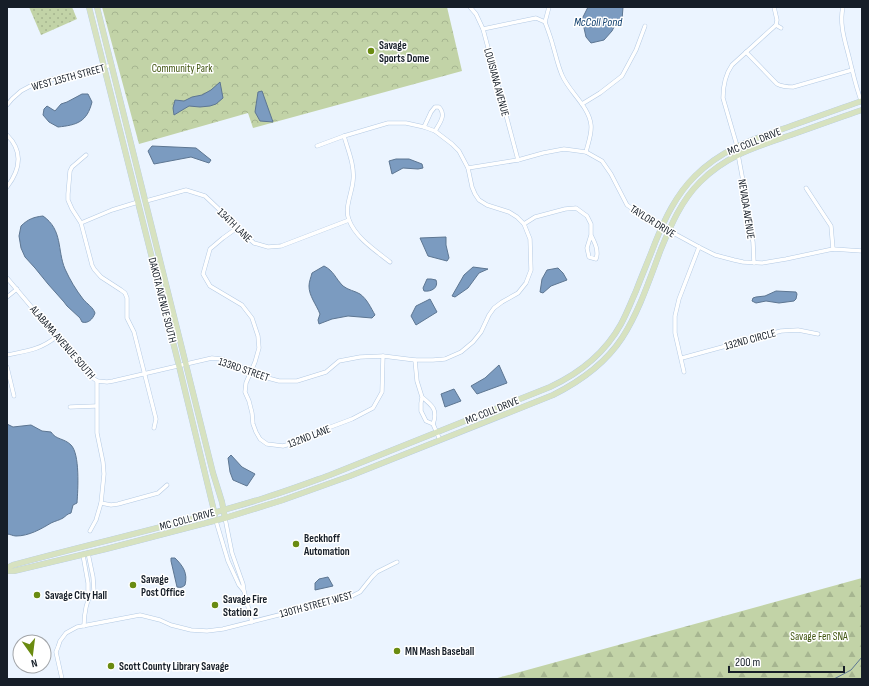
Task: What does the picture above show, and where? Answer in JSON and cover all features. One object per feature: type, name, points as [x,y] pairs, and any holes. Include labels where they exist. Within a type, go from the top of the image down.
[{"type":"main road","name":"DAKOTA AVENUE SOUTH","points":[[89,7],[179,366],[216,521]]},
{"type":"main road","name":"DAKOTA AVENUE SOUTH","points":[[97,7],[222,502],[224,518]]},
{"type":"main road","name":"MC COLL DRIVE","points":[[7,568],[59,552],[264,498],[330,475],[550,387],[578,372],[594,359],[606,346],[621,324],[668,213],[677,198],[694,177],[714,160],[736,146],[862,102]]},
{"type":"main road","name":"MC COLL DRIVE","points":[[7,571],[14,571],[216,521],[300,495],[553,395],[579,381],[599,366],[618,344],[632,321],[675,217],[700,182],[724,162],[738,154],[862,110]]},
{"type":"street","name":"LOUISIANA AVENUE","points":[[470,7],[476,14],[483,29],[518,160]]},
{"type":"street","points":[[549,7],[545,22],[559,67],[568,86],[589,116],[592,125],[586,152]]},
{"type":"street","points":[[736,146],[723,98],[724,82],[728,70],[732,65],[776,24],[777,20],[774,7]]},
{"type":"street","points":[[843,7],[842,26],[852,70],[862,102]]},
{"type":"street","points":[[483,29],[536,18],[545,22]]},
{"type":"street","points":[[776,24],[782,28]]},
{"type":"street","points":[[582,104],[600,93],[622,76],[636,50],[645,26]]},
{"type":"street","points":[[746,52],[777,84],[787,87],[793,87],[852,70]]},
{"type":"street","name":"WEST 135TH STREET","points":[[7,105],[21,91],[36,83],[112,65]]},
{"type":"street","points":[[424,127],[431,112],[435,107],[439,107],[442,110],[443,115],[434,131]]},
{"type":"street","points":[[317,146],[388,122],[406,122],[424,127],[434,131],[448,140],[459,152],[468,168],[475,194],[487,205],[509,212],[524,224],[535,217],[565,208],[576,208],[587,216],[591,224],[591,235],[587,248],[589,257],[596,259],[598,254],[591,235]]},
{"type":"street","points":[[7,135],[15,145],[18,164],[15,175],[7,187]]},
{"type":"street","points":[[344,136],[352,165],[354,180],[349,203],[349,220],[364,241],[390,262]]},
{"type":"street","name":"TAYLOR DRIVE","points":[[468,168],[518,160],[564,149],[586,152],[602,161],[611,174],[627,205],[644,217],[669,231],[724,258],[754,263],[778,261],[833,249],[862,251]]},
{"type":"street","name":"NEVADA AVENUE","points":[[738,154],[753,242],[754,263]]},
{"type":"street","points":[[86,156],[72,167],[70,171],[68,194],[70,205],[81,223],[94,269],[101,277],[125,293],[127,298],[128,318],[134,332],[156,419],[154,428]]},
{"type":"street","points":[[806,188],[831,226],[833,249]]},
{"type":"street","name":"134TH LANE","points":[[146,201],[186,190],[205,196],[254,243],[268,247],[281,246],[349,220]]},
{"type":"street","points":[[81,223],[112,210],[138,202]]},
{"type":"street","name":"133RD STREET","points":[[97,381],[107,382],[212,358],[222,359],[264,377],[280,381],[297,381],[326,372],[339,361],[360,357],[383,356],[416,360],[446,359],[461,352],[474,342],[494,308],[518,293],[526,283],[531,270],[530,239],[524,224]]},
{"type":"street","name":"132ND LANE","points":[[237,228],[210,249],[203,274],[210,286],[242,305],[252,318],[258,336],[258,348],[255,362],[246,382],[244,392],[249,401],[253,424],[260,439],[267,444],[283,446],[304,440],[373,408],[382,392],[383,356]]},
{"type":"street","points":[[684,372],[675,333],[675,316],[679,300],[699,247]]},
{"type":"street","name":"ALABAMA AVENUE SOUTH","points":[[7,278],[56,337],[97,381],[97,433],[104,468],[101,503],[96,520],[90,531]]},
{"type":"street","points":[[7,297],[17,289]]},
{"type":"street","name":"132ND CIRCLE","points":[[682,358],[781,331],[798,330],[818,334]]},
{"type":"street","points":[[7,355],[39,348],[56,337]]},
{"type":"street","points":[[416,360],[417,381],[422,397],[422,411],[426,421],[433,424],[440,440]]},
{"type":"street","points":[[7,367],[14,396]]},
{"type":"street","points":[[422,397],[432,405],[436,416],[433,424]]},
{"type":"street","points":[[70,407],[96,406]]},
{"type":"street","points":[[101,503],[111,505],[118,504],[158,493],[167,486]]},
{"type":"street","name":"DAKOTA AVENUE SOUTH","points":[[224,518],[232,554],[243,584],[252,622]]},
{"type":"street","name":"DAKOTA AVENUE SOUTH","points":[[216,521],[228,561],[239,585],[244,591]]},
{"type":"street","points":[[85,554],[88,591],[90,594]]},
{"type":"street","points":[[84,626],[85,612],[90,594],[94,591],[94,583],[85,554]]},
{"type":"street","name":"130TH STREET WEST","points":[[62,679],[56,652],[60,641],[66,633],[77,627],[140,615],[200,632],[215,630],[350,597],[360,592],[377,572],[397,562]]},
{"type":"green space","points":[[29,7],[72,7],[77,19],[41,35]]},
{"type":"green space","name":"Community Park","points":[[102,7],[447,7],[462,71],[253,128],[248,113],[139,144]]},
{"type":"green space","name":"Savage Fen SNA","points":[[862,578],[862,679],[494,679]]},
{"type":"water","name":"McColl Pond","points":[[588,7],[623,7],[622,20],[614,27],[604,40],[591,43],[586,37],[582,19]]},
{"type":"water","points":[[220,82],[223,98],[216,104],[200,107],[189,106],[174,115],[173,108],[175,100],[184,101],[192,97],[202,95],[211,90]]},
{"type":"water","points":[[262,91],[273,122],[260,121],[255,112],[258,92]]},
{"type":"water","points":[[82,94],[88,94],[92,102],[87,114],[80,121],[71,125],[58,127],[49,122],[43,115],[44,109],[47,106],[55,111],[61,104]]},
{"type":"water","points":[[152,146],[196,148],[211,160],[209,163],[191,157],[154,164],[148,151]]},
{"type":"water","points":[[396,159],[409,159],[422,164],[423,168],[403,168],[392,174],[389,161]]},
{"type":"water","points":[[43,216],[54,228],[57,234],[63,262],[69,277],[80,296],[95,313],[92,319],[88,322],[82,322],[80,318],[67,306],[25,257],[21,248],[19,236],[21,226],[31,219]]},
{"type":"water","points":[[446,237],[449,258],[447,261],[428,256],[420,238]]},
{"type":"water","points":[[324,266],[332,272],[343,286],[365,298],[375,315],[372,318],[348,316],[332,319],[319,324],[318,320],[320,314],[310,293],[309,284],[312,273]]},
{"type":"water","points":[[473,267],[488,269],[479,273],[468,288],[455,297],[452,296],[464,275]]},
{"type":"water","points":[[558,268],[567,280],[551,286],[543,293],[540,292],[542,279],[547,270]]},
{"type":"water","points":[[427,279],[436,280],[437,283],[434,289],[424,291],[423,288]]},
{"type":"water","points":[[776,291],[796,292],[796,299],[794,301],[779,303],[766,301],[756,303],[752,301],[753,298],[765,296]]},
{"type":"water","points":[[430,299],[437,312],[416,325],[411,316],[416,306]]},
{"type":"water","points":[[499,365],[507,383],[477,394],[471,386],[485,378]]},
{"type":"water","points":[[454,389],[461,401],[445,407],[441,394]]},
{"type":"water","points":[[7,424],[13,427],[31,425],[42,431],[51,432],[53,435],[71,445],[76,456],[77,464],[77,503],[73,505],[71,513],[35,532],[21,536],[7,534]]},
{"type":"water","points":[[231,455],[242,467],[255,474],[247,486],[233,480],[228,458]]},
{"type":"water","points":[[171,558],[175,558],[184,570],[186,581],[185,585],[182,587],[177,587]]},
{"type":"water","points":[[328,577],[333,586],[315,590],[315,583],[319,579]]},
{"type":"waterway","points":[[834,679],[851,670],[862,657]]},
{"type":"place","name":"Savage Sports Dome","points":[[371,51]]},
{"type":"place","name":"Beckhoff Automation","points":[[296,544]]},
{"type":"place","name":"Savage Post Office","points":[[133,585]]},
{"type":"place","name":"Savage City Hall","points":[[37,595]]},
{"type":"place","name":"Savage Fire Station 2","points":[[215,605]]},
{"type":"place","name":"MN Mash Baseball","points":[[397,651]]},
{"type":"place","name":"Scott County Library Savage","points":[[111,666]]}]
